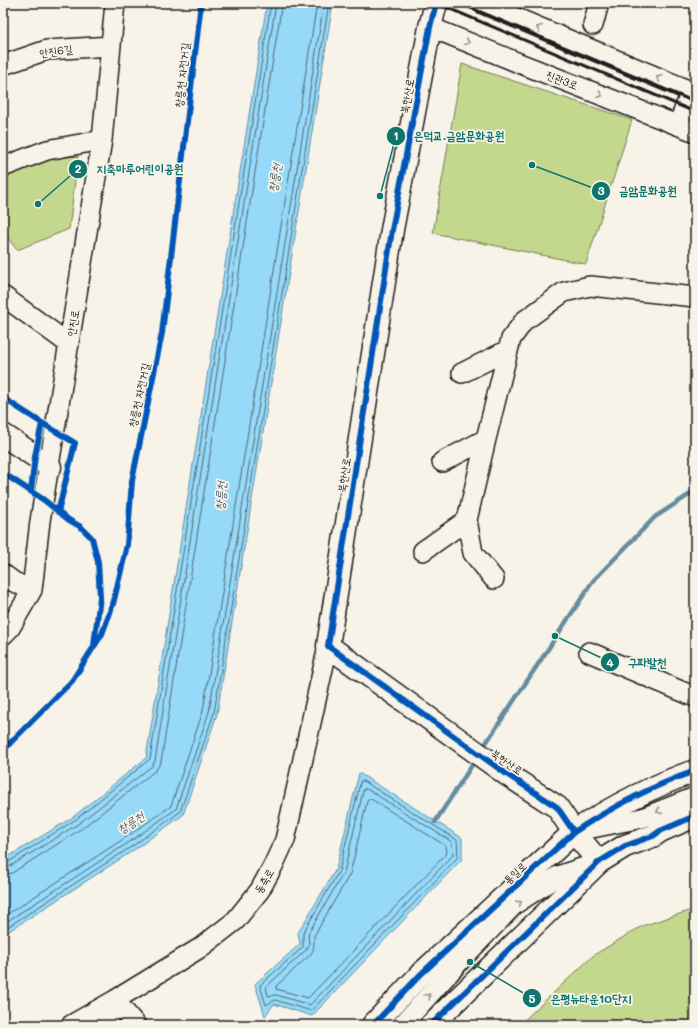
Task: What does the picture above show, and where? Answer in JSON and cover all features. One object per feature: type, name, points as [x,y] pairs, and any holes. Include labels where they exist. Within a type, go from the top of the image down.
[{"type":"main road","name":"북한산로","points":[[436,3],[430,27],[392,230],[328,646],[508,776],[557,807],[574,832],[599,862]]},
{"type":"main road","points":[[3,436],[50,467]]},
{"type":"main road","name":"통일로","points":[[373,1025],[420,975],[574,832],[600,815],[630,799],[669,780],[695,771]]},
{"type":"main road","points":[[431,1025],[599,862],[625,846],[653,836],[660,831],[695,816]]},
{"type":"street","name":"안진로","points":[[3,635],[10,628],[32,590],[40,521],[102,140],[116,3]]},
{"type":"street","points":[[481,3],[693,92],[678,125]]},
{"type":"street","points":[[593,25],[599,3]]},
{"type":"street","name":"진관3로","points":[[430,27],[695,132]]},
{"type":"street","name":"안진6길","points":[[3,65],[46,50],[111,46]]},
{"type":"street","points":[[3,168],[46,150],[102,140]]},
{"type":"street","points":[[494,579],[473,554],[467,520],[511,339],[524,321],[564,292],[590,286],[695,298]]},
{"type":"street","points":[[3,296],[70,344]]},
{"type":"street","points":[[462,373],[508,350]]},
{"type":"street","points":[[442,462],[486,439]]},
{"type":"street","points":[[423,551],[467,520]]},
{"type":"street","points":[[3,574],[14,582],[32,590]]},
{"type":"street","name":"동축로","points":[[71,1025],[200,948],[235,921],[260,890],[285,840],[328,646]]},
{"type":"street","points":[[589,652],[695,697]]},
{"type":"street","points":[[574,832],[642,818],[695,796]]},
{"type":"street","points":[[402,1025],[459,962],[515,904],[558,876],[599,862]]},
{"type":"street","points":[[108,1024],[115,1000]]},
{"type":"street","points":[[115,1000],[136,1025]]},
{"type":"green space","points":[[462,64],[632,120],[586,264],[433,233]]},
{"type":"green space","points":[[78,156],[69,229],[17,250],[3,232],[3,178],[52,158]]},
{"type":"green space","points":[[695,909],[695,1025],[519,1025],[594,955],[642,926]]},
{"type":"water","name":"창릉천","points":[[267,3],[333,3],[217,714],[183,815],[134,850],[3,935],[3,860],[73,817],[146,758]]},
{"type":"water","points":[[359,773],[462,838],[462,859],[312,1016],[274,1004],[265,1016],[255,984],[300,944],[298,933],[336,869]]},
{"type":"waterway","points":[[482,749],[593,581],[655,517],[695,491]]},
{"type":"waterway","points":[[435,822],[476,759]]},
{"type":"railway","points":[[436,3],[695,112]]},
{"type":"railway","points":[[459,3],[695,102]]},
{"type":"cycle path","name":"창릉천 자전거길","points":[[3,751],[72,681],[102,634],[113,604],[127,545],[132,481],[162,333],[201,3]]},
{"type":"cycle path","points":[[436,3],[430,27],[392,230],[328,646],[508,775],[557,807],[574,832]]},
{"type":"cycle path","points":[[3,398],[75,443],[58,512]]},
{"type":"cycle path","points":[[31,491],[35,456],[42,423]]},
{"type":"cycle path","points":[[3,473],[81,527],[92,538],[98,562],[100,597],[94,645]]},
{"type":"cycle path","points":[[373,1025],[420,975],[574,832],[633,798],[663,783],[695,771]]},
{"type":"cycle path","points":[[431,1025],[599,862],[625,846],[653,836],[660,831],[695,816]]},
{"type":"place","name":"금암문화공원","points":[[532,165]]},
{"type":"place","name":"은덕교.금암문화공원","points":[[380,196]]},
{"type":"place","name":"지축마루어린이공원","points":[[38,204]]},
{"type":"place","name":"구파발천","points":[[555,636]]},
{"type":"place","name":"은평뉴타운10단지","points":[[470,962]]}]
